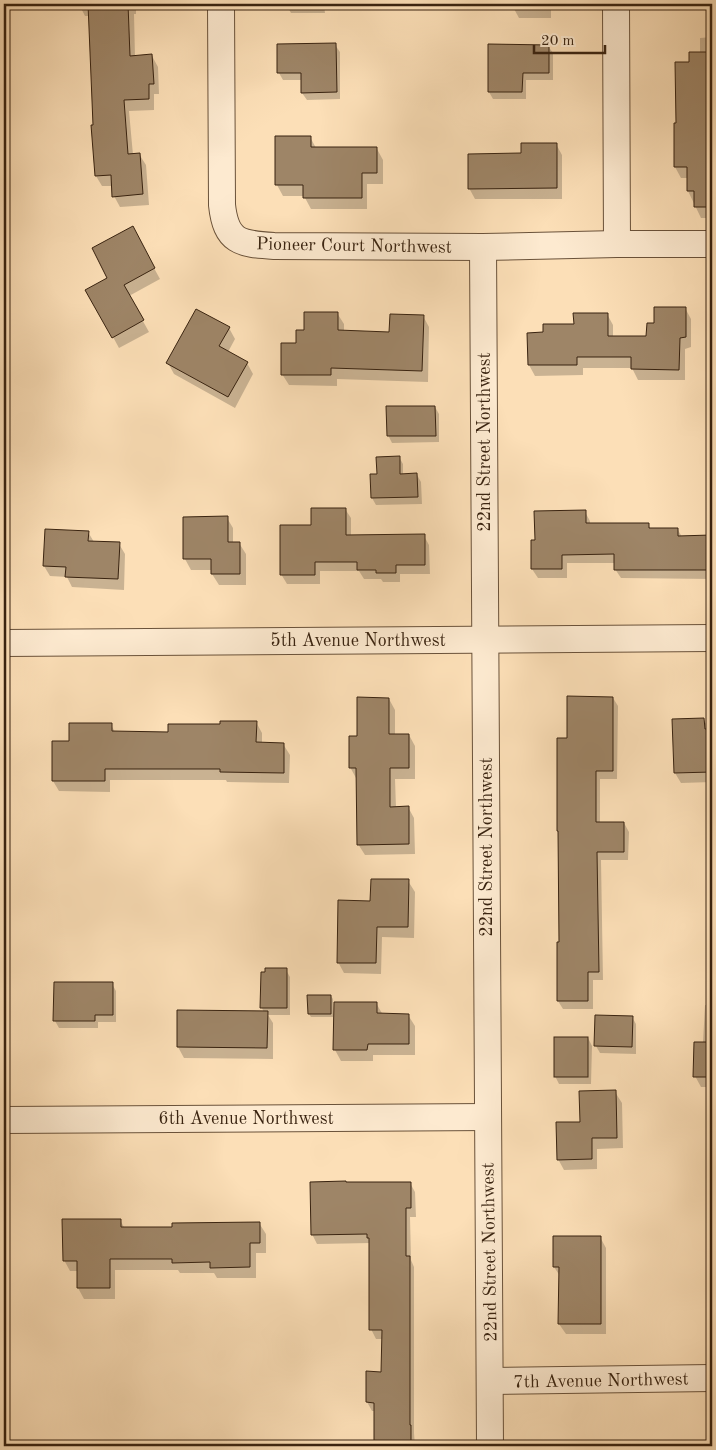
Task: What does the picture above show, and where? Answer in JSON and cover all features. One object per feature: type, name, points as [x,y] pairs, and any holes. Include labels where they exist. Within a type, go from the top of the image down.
[{"type":"street","name":"Pioneer Court Northwest","points":[[221,4],[222,204],[227,226],[235,238],[247,243],[267,246],[483,247],[712,244]]},
{"type":"street","points":[[616,4],[617,244]]},
{"type":"street","name":"22nd Street Northwest","points":[[483,247],[490,1446]]},
{"type":"street","name":"5th Avenue Northwest","points":[[4,643],[712,638]]},
{"type":"street","name":"6th Avenue Northwest","points":[[4,1120],[488,1117]]},
{"type":"street","name":"7th Avenue Northwest","points":[[490,1381],[712,1378]]},
{"type":"building","points":[[88,4],[128,4],[130,56],[152,54],[154,84],[149,84],[149,99],[124,100],[128,154],[140,153],[143,194],[112,197],[111,175],[95,176],[91,125],[93,125]]},
{"type":"building","points":[[336,43],[337,92],[301,93],[301,73],[277,73],[277,44]]},
{"type":"building","points":[[488,44],[549,45],[549,73],[523,73],[522,92],[488,92]]},
{"type":"building","points":[[689,52],[712,52],[712,207],[694,207],[694,191],[687,191],[687,167],[674,167],[674,123],[676,123],[675,62],[689,62]]},
{"type":"building","points":[[275,136],[311,136],[311,147],[377,147],[377,173],[362,173],[362,198],[303,198],[303,185],[275,185]]},
{"type":"building","points":[[521,143],[557,143],[557,188],[468,189],[468,154],[521,153]]},
{"type":"building","points":[[133,226],[155,268],[124,285],[144,320],[112,338],[85,290],[107,278],[92,248]]},
{"type":"building","points":[[654,307],[686,307],[686,337],[680,338],[679,370],[631,369],[631,357],[577,357],[577,365],[528,365],[527,333],[543,332],[543,324],[574,324],[573,313],[608,313],[608,336],[646,336],[647,323],[654,323]]},
{"type":"building","points":[[196,309],[230,327],[219,346],[248,362],[228,397],[166,363]]},
{"type":"building","points":[[304,312],[338,312],[338,330],[389,332],[390,314],[424,315],[422,371],[331,368],[331,375],[281,375],[281,343],[296,343],[296,330],[304,330]]},
{"type":"building","points":[[386,406],[435,406],[436,436],[387,436]]},
{"type":"building","points":[[400,456],[400,474],[417,473],[418,497],[371,498],[370,474],[377,474],[376,457]]},
{"type":"building","points":[[311,508],[346,508],[346,535],[425,534],[425,565],[396,565],[396,573],[376,573],[376,570],[357,570],[357,562],[315,562],[315,575],[280,575],[280,525],[311,525]]},
{"type":"building","points":[[586,510],[586,523],[649,523],[649,528],[678,528],[678,536],[711,535],[711,570],[614,570],[614,554],[562,555],[562,569],[531,569],[531,540],[535,540],[534,511]]},
{"type":"building","points":[[228,516],[228,542],[240,542],[240,574],[211,574],[211,559],[183,559],[183,517]]},
{"type":"building","points":[[45,529],[89,531],[88,541],[120,542],[118,579],[65,577],[66,567],[43,566]]},
{"type":"building","points":[[567,696],[613,697],[613,771],[596,771],[596,822],[624,822],[624,852],[597,852],[599,972],[588,972],[588,1001],[557,1001],[557,942],[559,942],[557,738],[567,738]]},
{"type":"building","points":[[357,697],[389,698],[389,734],[409,734],[409,768],[390,768],[390,807],[409,806],[409,844],[357,845],[356,768],[349,768],[349,736],[357,736]]},
{"type":"building","points":[[704,718],[705,729],[712,728],[712,772],[674,773],[672,719]]},
{"type":"building","points":[[220,721],[257,721],[256,742],[284,743],[284,773],[220,772],[220,769],[105,769],[105,781],[52,781],[52,741],[69,741],[69,723],[112,723],[112,731],[168,732],[168,724],[220,724]]},
{"type":"building","points":[[371,879],[409,879],[408,927],[377,927],[376,963],[337,963],[338,900],[370,901]]},
{"type":"building","points":[[265,968],[287,968],[287,1008],[260,1008],[261,972],[265,972]]},
{"type":"building","points":[[54,982],[113,982],[113,1015],[95,1015],[95,1021],[53,1021]]},
{"type":"building","points":[[307,995],[331,995],[331,1014],[308,1014]]},
{"type":"building","points":[[334,1002],[377,1002],[377,1013],[409,1014],[409,1044],[368,1044],[367,1050],[333,1050]]},
{"type":"building","points":[[177,1010],[268,1011],[267,1048],[177,1047]]},
{"type":"building","points":[[595,1015],[633,1016],[632,1047],[594,1046]]},
{"type":"building","points":[[554,1037],[588,1037],[588,1077],[554,1077]]},
{"type":"building","points":[[694,1042],[712,1042],[712,1077],[693,1077]]},
{"type":"building","points":[[616,1090],[617,1138],[592,1138],[592,1159],[557,1160],[556,1122],[580,1122],[579,1091]]},
{"type":"building","points":[[310,1182],[411,1182],[411,1208],[406,1208],[406,1256],[410,1256],[411,1446],[374,1446],[374,1403],[366,1402],[366,1371],[381,1372],[382,1330],[369,1330],[369,1238],[367,1238],[367,1234],[311,1235]]},
{"type":"building","points":[[62,1219],[121,1219],[121,1227],[172,1227],[172,1223],[260,1222],[260,1243],[250,1243],[250,1267],[210,1268],[210,1262],[172,1263],[172,1259],[110,1259],[110,1288],[77,1288],[77,1261],[63,1261]]},
{"type":"building","points":[[553,1236],[601,1236],[601,1324],[558,1324],[559,1267],[553,1267]]}]
